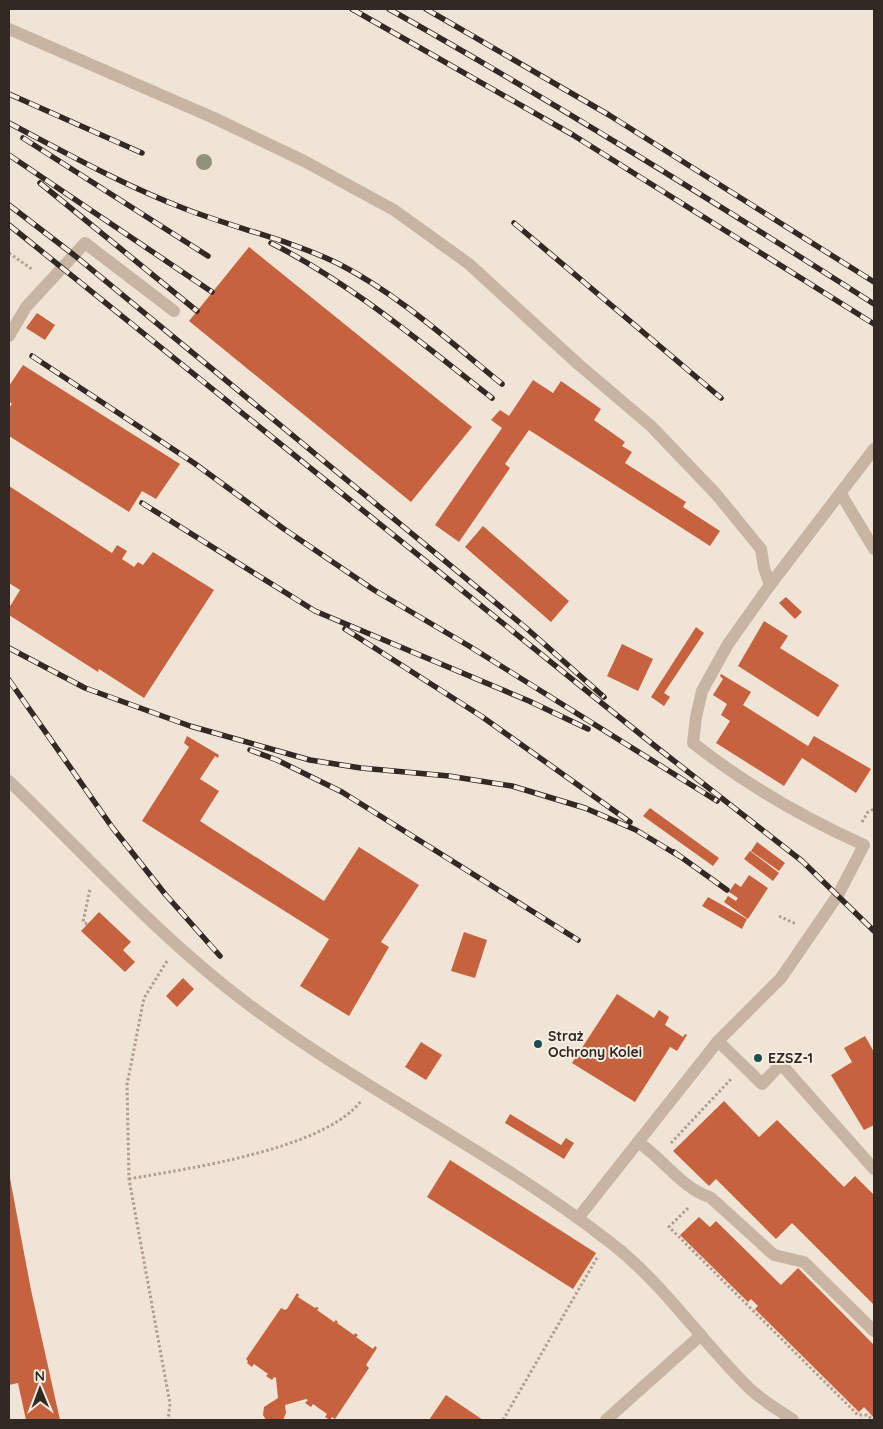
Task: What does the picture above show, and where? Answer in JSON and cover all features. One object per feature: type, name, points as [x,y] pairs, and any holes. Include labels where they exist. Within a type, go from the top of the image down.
[{"type":"street","points":[[9,29],[214,118],[304,161],[394,210],[469,264],[578,364],[651,426],[716,494],[761,549],[764,568],[770,585]]},
{"type":"street","points":[[9,336],[26,307],[85,243],[174,311]]},
{"type":"street","points":[[578,1218],[718,1041],[781,978],[838,895],[864,845],[823,826],[725,768],[693,743],[702,691],[728,644],[770,585],[874,450]]},
{"type":"street","points":[[841,494],[874,549]]},
{"type":"street","points":[[9,781],[180,948],[247,1004],[307,1046],[449,1132],[578,1218],[607,1240],[661,1288],[750,1389],[793,1420]]},
{"type":"street","points":[[718,1041],[762,1084],[780,1064],[874,1169]]},
{"type":"street","points":[[638,1142],[658,1157],[699,1194],[710,1197],[774,1255],[804,1262],[874,1331]]},
{"type":"street","points":[[606,1420],[701,1335]]},
{"type":"path","points":[[9,253],[50,281]]},
{"type":"path","points":[[87,924],[83,922],[88,891],[102,872]]},
{"type":"path","points":[[168,1420],[170,1404],[129,1179],[127,1085],[144,998],[167,962],[180,948]]},
{"type":"path","points":[[658,1157],[744,1066]]},
{"type":"path","points":[[129,1179],[238,1159],[324,1130],[358,1105],[372,1087]]},
{"type":"path","points":[[699,1194],[669,1227],[858,1415],[867,1416],[872,1420]]},
{"type":"path","points":[[503,1420],[607,1240]]},
{"type":"building","points":[[249,247],[472,427],[411,502],[189,321]]},
{"type":"building","points":[[37,313],[55,325],[45,340],[26,328]]},
{"type":"building","points":[[23,365],[180,464],[156,499],[142,491],[129,512],[9,436],[9,408],[12,404],[9,401],[9,386]]},
{"type":"building","points":[[533,380],[553,393],[561,381],[601,409],[594,420],[625,442],[622,446],[632,452],[625,463],[686,502],[683,507],[720,531],[710,546],[529,430],[505,464],[510,468],[459,542],[435,525],[502,428],[491,420],[500,410],[509,416]]},
{"type":"building","points":[[9,486],[112,553],[117,545],[127,551],[122,559],[134,567],[138,562],[143,565],[153,552],[214,590],[144,698],[99,669],[98,672],[9,615],[9,608],[20,590],[9,583]]},
{"type":"building","points":[[483,526],[569,601],[551,622],[465,547]]},
{"type":"building","points":[[786,597],[802,612],[795,619],[779,603]]},
{"type":"building","points":[[764,621],[788,636],[780,648],[839,685],[818,717],[738,666]]},
{"type":"building","points":[[696,627],[704,633],[664,693],[670,697],[664,706],[651,697]]},
{"type":"building","points":[[622,644],[653,659],[638,691],[607,676]]},
{"type":"building","points":[[721,674],[751,692],[743,705],[808,746],[814,736],[871,769],[856,793],[802,758],[784,786],[716,743],[730,721],[721,715],[727,704],[713,695],[723,679],[720,676]]},
{"type":"building","points":[[187,736],[219,755],[218,758],[215,756],[200,779],[219,791],[200,821],[324,901],[359,847],[419,885],[381,942],[389,947],[349,1016],[300,986],[329,939],[142,821],[189,747],[184,743]]},
{"type":"building","points":[[650,808],[719,858],[713,866],[643,816]]},
{"type":"building","points":[[757,842],[785,863],[779,871],[751,851]]},
{"type":"building","points":[[750,851],[779,873],[773,881],[744,859]]},
{"type":"building","points":[[749,875],[768,888],[748,919],[724,902],[728,896],[736,901],[738,898],[729,892],[735,883],[741,887]]},
{"type":"building","points":[[708,897],[747,919],[742,929],[702,906]]},
{"type":"building","points":[[99,912],[131,942],[123,950],[135,962],[125,972],[81,931]]},
{"type":"building","points":[[464,932],[487,940],[475,978],[451,971]]},
{"type":"building","points":[[183,978],[194,989],[177,1007],[166,996]]},
{"type":"building","points":[[617,994],[654,1018],[659,1010],[669,1017],[665,1025],[683,1037],[685,1034],[687,1035],[677,1051],[670,1047],[635,1102],[572,1063]]},
{"type":"building","points":[[865,1036],[874,1052],[874,1125],[864,1130],[831,1075],[852,1062],[844,1048]]},
{"type":"building","points":[[421,1042],[442,1055],[426,1080],[405,1067]]},
{"type":"building","points":[[724,1101],[759,1137],[777,1120],[844,1187],[855,1176],[874,1195],[874,1305],[792,1223],[776,1239],[716,1179],[709,1186],[673,1151]]},
{"type":"building","points":[[510,1114],[561,1145],[566,1138],[574,1143],[564,1159],[505,1123]]},
{"type":"building","points":[[450,1160],[596,1253],[573,1289],[427,1197]]},
{"type":"building","points":[[9,1173],[31,1290],[60,1420],[26,1420],[18,1383],[9,1385]]},
{"type":"building","points":[[699,1217],[710,1227],[716,1221],[781,1285],[798,1268],[874,1345],[874,1418],[864,1407],[859,1412],[755,1309],[758,1306],[751,1299],[748,1302],[680,1235]]},
{"type":"building","points":[[297,1293],[298,1297],[315,1308],[319,1308],[317,1310],[334,1322],[336,1320],[337,1323],[354,1335],[355,1333],[358,1335],[356,1337],[373,1349],[375,1346],[377,1348],[366,1365],[369,1368],[335,1419],[332,1417],[330,1420],[325,1417],[327,1414],[313,1404],[311,1407],[305,1403],[308,1400],[306,1399],[285,1405],[286,1413],[283,1420],[266,1420],[263,1415],[264,1407],[278,1398],[276,1378],[274,1377],[272,1380],[266,1376],[268,1374],[254,1364],[252,1367],[247,1363],[246,1359],[281,1308],[287,1309]]},
{"type":"building","points":[[446,1395],[483,1420],[429,1420]]},
{"type":"railway","points":[[352,9],[573,135],[874,324]]},
{"type":"railway","points":[[389,9],[634,153],[874,304]]},
{"type":"railway","points":[[426,9],[609,115],[874,282]]},
{"type":"railway","points":[[9,94],[142,153]]},
{"type":"railway","points":[[9,123],[95,168],[161,199],[202,215],[280,240],[337,263],[359,275],[402,304],[502,384]]},
{"type":"railway","points":[[23,138],[208,256]]},
{"type":"railway","points":[[9,155],[212,292]]},
{"type":"railway","points":[[40,183],[197,311]]},
{"type":"railway","points":[[9,205],[74,255],[525,627],[604,697]]},
{"type":"railway","points":[[514,223],[721,398]]},
{"type":"railway","points":[[9,225],[655,746],[802,861],[874,931]]},
{"type":"railway","points":[[271,243],[301,259],[358,296],[492,398]]},
{"type":"railway","points":[[32,356],[194,463],[284,529],[374,590],[469,646],[717,801]]},
{"type":"railway","points":[[142,503],[315,611],[529,701],[588,729]]},
{"type":"railway","points":[[345,629],[481,716],[630,822]]},
{"type":"railway","points":[[9,648],[85,688],[190,726],[310,760],[361,768],[449,776],[512,786],[585,808],[636,830],[679,856]]},
{"type":"railway","points":[[9,680],[112,827],[165,894],[220,956]]},
{"type":"railway","points":[[250,750],[277,760],[342,792],[578,940]]},
{"type":"railway","points":[[674,852],[727,890]]},
{"type":"place","name":"Straż Ochrony Kolei","points":[[538,1044]]},
{"type":"place","name":"EZSZ-1","points":[[758,1058]]}]
